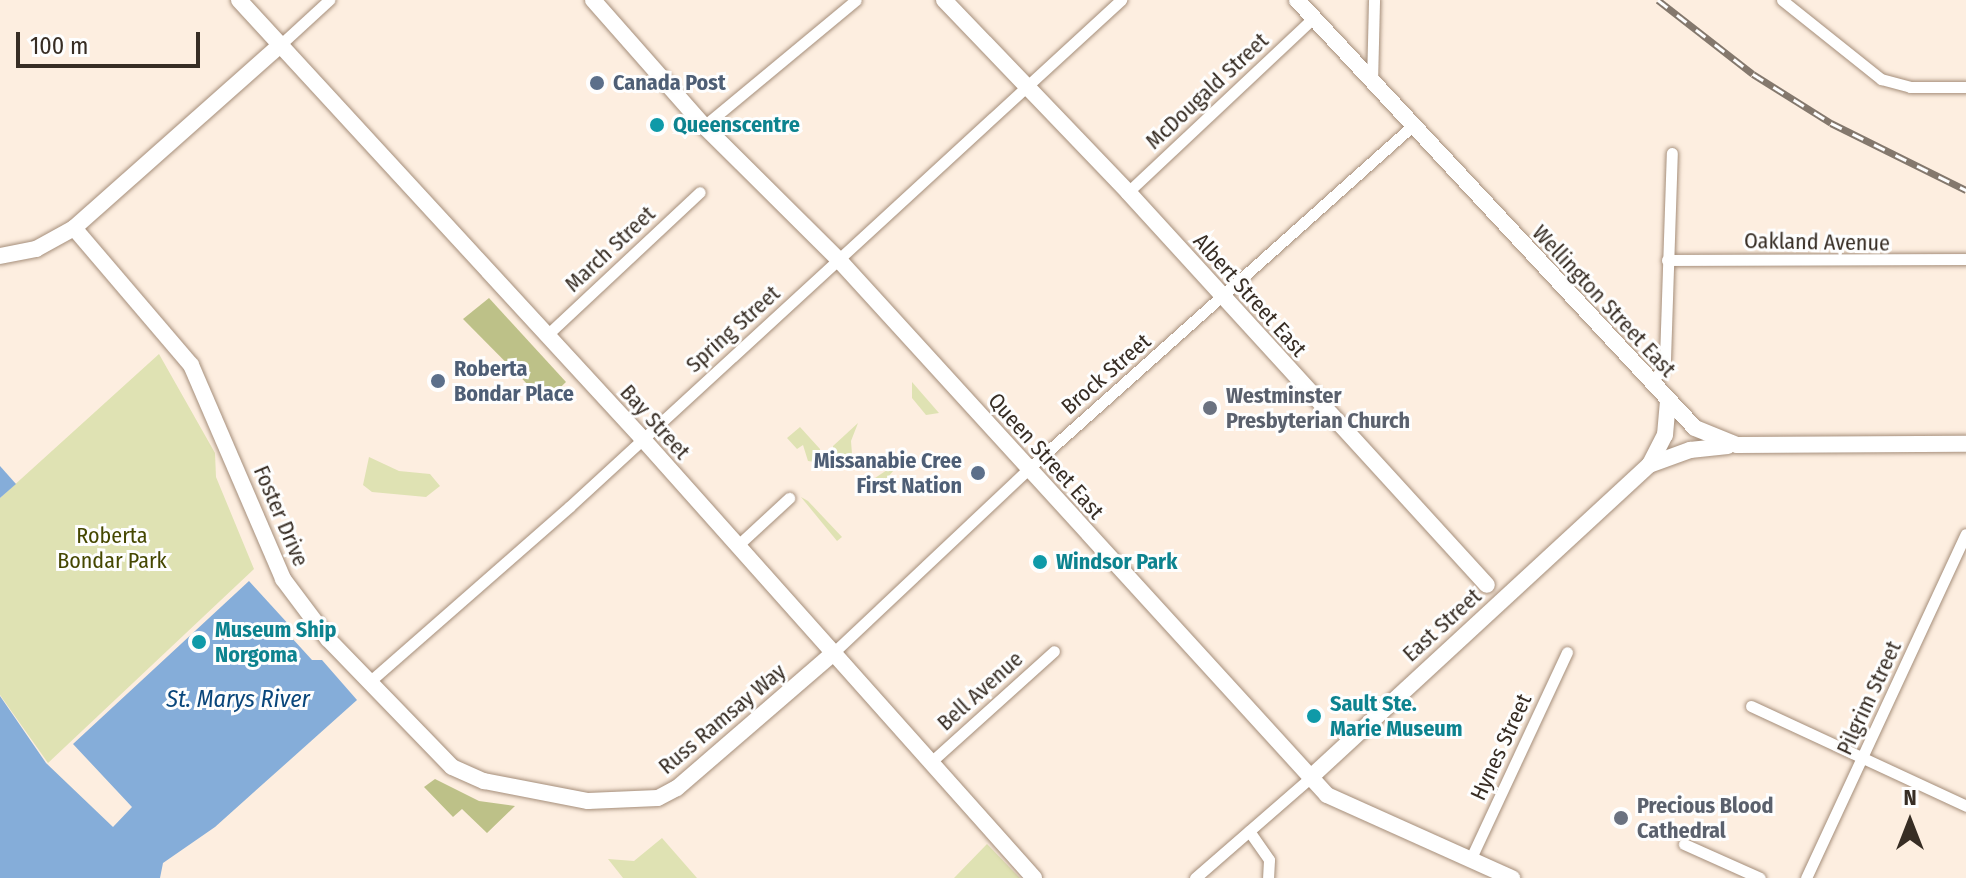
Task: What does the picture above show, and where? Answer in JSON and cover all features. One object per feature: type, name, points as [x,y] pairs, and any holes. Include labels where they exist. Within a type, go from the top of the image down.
[{"type":"main road","name":"Bay Street","points":[[239,0],[641,437],[1034,878]]},
{"type":"main road","name":"Queen Street East","points":[[593,0],[704,126],[839,260],[1327,795],[1351,809],[1512,878]]},
{"type":"main road","name":"Albert Street East","points":[[944,0],[1128,192],[1222,299],[1487,585]]},
{"type":"main road","name":"Wellington Street East","points":[[1297,0],[1411,127],[1695,428],[1737,445],[1966,444]]},
{"type":"main road","points":[[0,256],[36,249],[74,228],[280,45]]},
{"type":"main road","name":"Foster Drive","points":[[74,228],[191,365],[283,579],[368,683],[434,751],[484,781],[588,801],[634,802]]},
{"type":"main road","points":[[1649,465],[1665,435],[1668,402]]},
{"type":"main road","name":"East Street","points":[[1311,777],[1649,465],[1690,450],[1737,445]]},
{"type":"main road","points":[[1457,640],[1477,613],[1487,585],[1536,572]]},
{"type":"main road","name":"Russ Ramsay Way","points":[[634,802],[677,788],[832,654]]},
{"type":"street","points":[[280,45],[329,0]]},
{"type":"street","points":[[704,126],[856,0]]},
{"type":"street","name":"Spring Street","points":[[368,683],[839,260],[1121,0]]},
{"type":"street","points":[[1372,84],[1374,0]]},
{"type":"street","points":[[1782,0],[1881,79],[1910,87],[1966,87]]},
{"type":"street","name":"McDougald Street","points":[[1128,192],[1313,18]]},
{"type":"street","name":"Brock Street","points":[[832,654],[1028,469],[1222,299],[1411,127]]},
{"type":"street","points":[[1650,381],[1662,371],[1665,359],[1672,153]]},
{"type":"street","name":"March Street","points":[[547,335],[700,192]]},
{"type":"street","name":"Oakland Avenue","points":[[1667,260],[1966,259]]},
{"type":"street","points":[[737,546],[789,498]]},
{"type":"street","name":"Pilgrim Street","points":[[1806,878],[1966,534]]},
{"type":"street","name":"Bell Avenue","points":[[932,761],[1054,651]]},
{"type":"street","name":"Hynes Street","points":[[1471,858],[1567,652]]},
{"type":"street","points":[[1751,706],[1966,806]]},
{"type":"street","name":"East Street","points":[[1195,878],[1311,777]]},
{"type":"street","points":[[1249,831],[1269,860],[1268,878]]},
{"type":"street","points":[[1684,844],[1760,878]]},
{"type":"green space","points":[[489,298],[566,382],[545,402],[463,319]]},
{"type":"green space","name":"Roberta Bondar Park","points":[[159,354],[215,453],[216,477],[254,569],[48,763],[0,695],[0,498]]},
{"type":"green space","points":[[912,382],[939,413],[926,415],[912,398]]},
{"type":"green space","points":[[858,423],[851,441],[853,467],[833,463],[833,446]]},
{"type":"green space","points":[[800,427],[820,449],[821,463],[808,461],[803,445],[797,449],[787,438]]},
{"type":"green space","points":[[369,457],[399,471],[430,474],[440,486],[426,497],[372,492],[363,485]]},
{"type":"green space","points":[[902,460],[880,487],[867,492],[869,482]]},
{"type":"green space","points":[[801,497],[808,501],[842,537],[837,541]]},
{"type":"green space","points":[[435,779],[479,801],[515,806],[487,833],[462,809],[453,817],[424,787]]},
{"type":"green space","points":[[662,838],[697,878],[623,878],[608,859],[634,861]]},
{"type":"green space","points":[[987,844],[1020,878],[954,878]]},
{"type":"water","points":[[0,466],[16,484],[0,498]]},
{"type":"water","name":"St. Marys River","points":[[249,581],[291,627],[291,637],[312,660],[322,660],[357,700],[215,827],[163,863],[160,878],[0,878],[0,696],[46,763],[113,827],[132,807],[73,744]]},
{"type":"railway","points":[[1658,0],[1753,74],[1831,123],[1966,190]]},
{"type":"place","name":"Canada Post","points":[[597,83]]},
{"type":"place","name":"Queenscentre","points":[[657,125]]},
{"type":"place","name":"Roberta Bondar Place","points":[[438,381]]},
{"type":"place","name":"Westminster Presbyterian Church","points":[[1210,408]]},
{"type":"place","name":"Missanabie Cree First Nation","points":[[978,473]]},
{"type":"place","name":"Windsor Park","points":[[1040,562]]},
{"type":"place","name":"Museum Ship Norgoma","points":[[199,642]]},
{"type":"place","name":"Sault Ste. Marie Museum","points":[[1314,716]]},
{"type":"place","name":"Precious Blood Cathedral","points":[[1621,818]]}]
